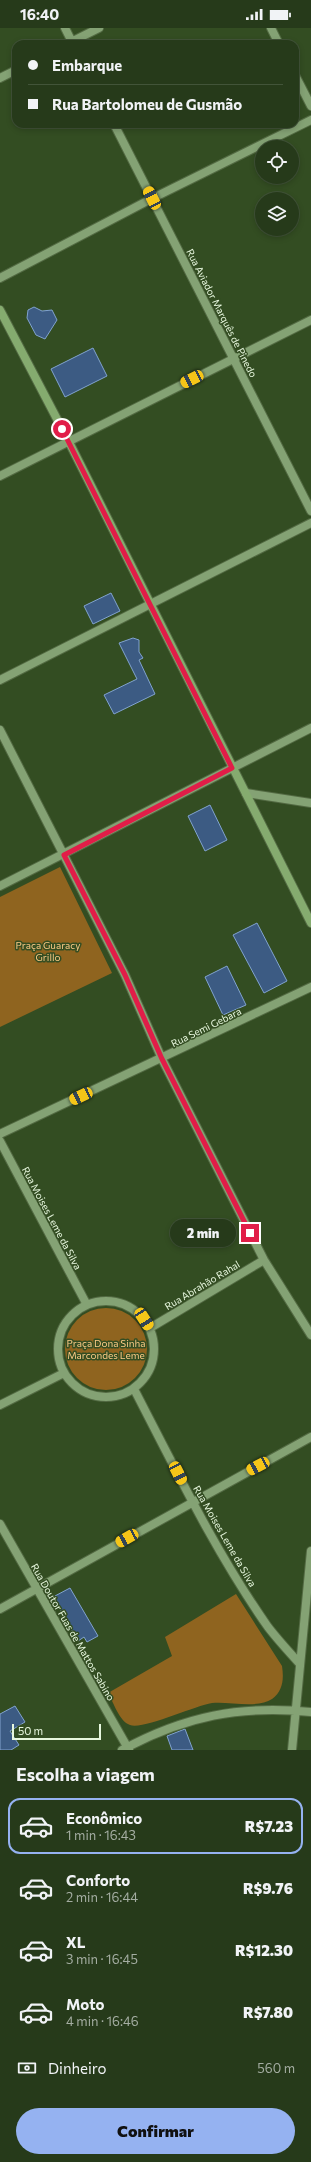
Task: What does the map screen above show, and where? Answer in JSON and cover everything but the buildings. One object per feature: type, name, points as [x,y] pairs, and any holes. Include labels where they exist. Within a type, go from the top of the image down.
[{"type":"street","points":[[65,28],[70,40]]},
{"type":"street","points":[[77,40],[99,28]]},
{"type":"street","points":[[271,28],[277,40]]},
{"type":"street","points":[[0,78],[12,72]]},
{"type":"street","points":[[299,83],[311,106]]},
{"type":"street","points":[[299,126],[311,120]]},
{"type":"street","name":"Rua Aviador Marquês de Pinedo","points":[[116,128],[311,511]]},
{"type":"street","points":[[0,278],[152,198],[295,128]]},
{"type":"street","points":[[0,310],[69,442],[311,923]]},
{"type":"street","points":[[0,476],[311,320]]},
{"type":"street","points":[[0,680],[311,523]]},
{"type":"street","points":[[0,886],[64,855],[311,728]]},
{"type":"street","points":[[0,730],[125,975],[162,1059],[264,1260],[311,1335]]},
{"type":"street","points":[[246,793],[311,803]]},
{"type":"street","name":"Rua Semi Gebara","points":[[0,1134],[162,1059],[311,987]]},
{"type":"street","name":"Rua Moises Leme da Silva","points":[[0,1141],[87,1305]]},
{"type":"street","name":"Rua Abrahão Rahal","points":[[150,1328],[264,1260]]},
{"type":"street","points":[[102,1301],[118,1302],[136,1311],[150,1328],[153,1337],[154,1356],[148,1375],[134,1389],[116,1397],[96,1396],[77,1388],[64,1373],[58,1354],[60,1334],[70,1317],[87,1305],[102,1301]]},
{"type":"street","points":[[300,1318],[311,1326]]},
{"type":"street","points":[[0,1405],[64,1373]]},
{"type":"street","name":"Rua Moises Leme da Silva","points":[[134,1389],[192,1501],[269,1628],[300,1664]]},
{"type":"street","points":[[0,1609],[192,1501],[311,1437]]},
{"type":"street","name":"Rua Doutor Fuas de Mattos Sabino","points":[[0,1524],[126,1749]]},
{"type":"street","points":[[292,1750],[311,1551]]},
{"type":"street","points":[[126,1749],[151,1734],[217,1714],[260,1710],[297,1710],[311,1712]]},
{"type":"green space","name":"Praça Guaracy Grillo","points":[[60,867],[112,973],[0,1027],[0,897]]},
{"type":"green space","name":"Praça Dona Sinha Marcondes Leme","points":[[106,1308],[122,1311],[135,1320],[144,1333],[147,1349],[144,1365],[135,1378],[122,1387],[106,1390],[90,1387],[77,1378],[68,1365],[65,1349],[68,1333],[77,1320],[90,1311]]},
{"type":"green space","points":[[236,1594],[282,1666],[282,1684],[276,1696],[259,1704],[212,1703],[137,1726],[126,1723],[120,1716],[108,1693],[172,1656],[165,1637]]},
{"type":"route","points":[[62,429],[232,768],[64,855],[125,975],[162,1059],[250,1233]]}]
